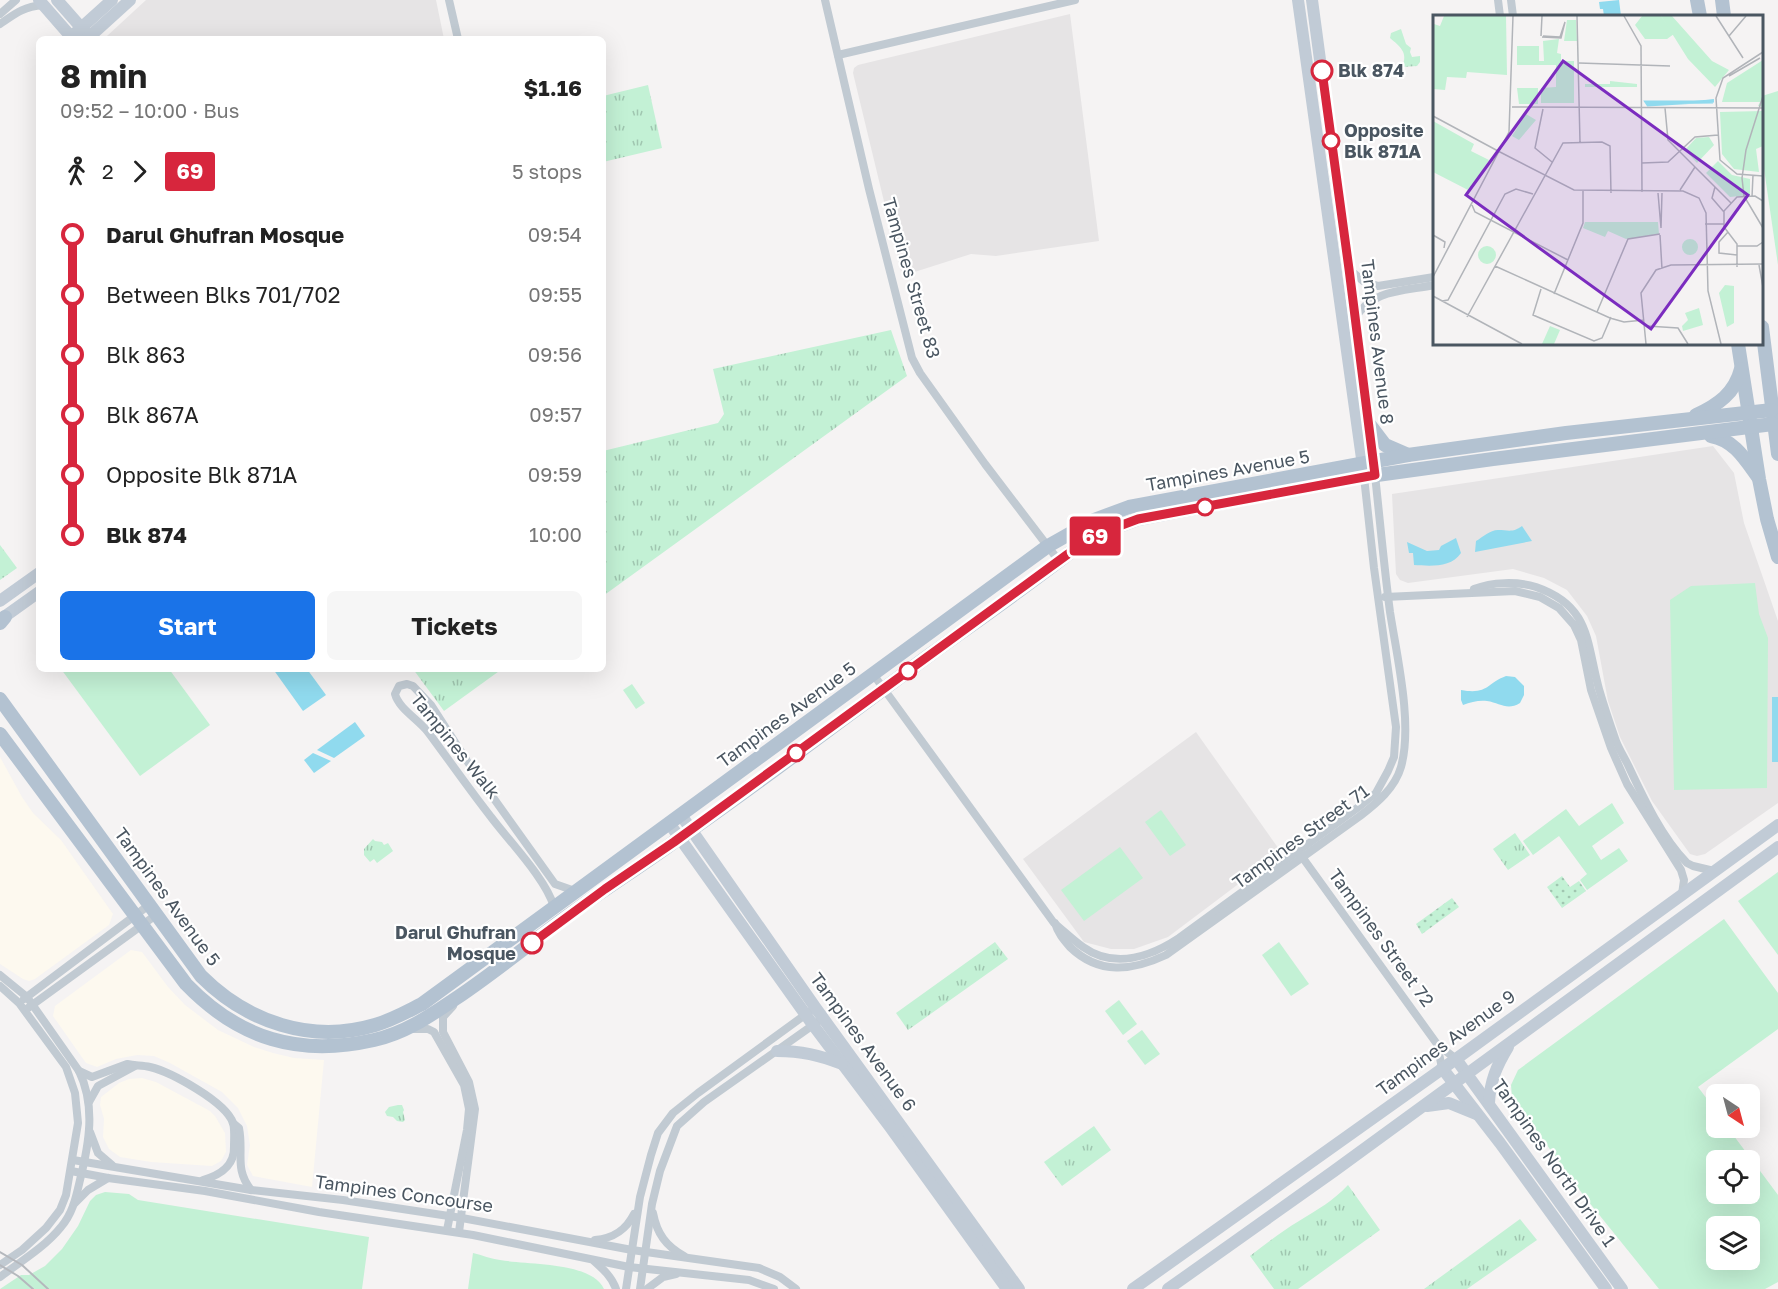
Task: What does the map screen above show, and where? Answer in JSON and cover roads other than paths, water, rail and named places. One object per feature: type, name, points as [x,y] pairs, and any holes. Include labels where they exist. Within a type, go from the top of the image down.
[{"type":"main road","points":[[1697,0],[1700,15]]},
{"type":"main road","points":[[1722,0],[1724,15]]},
{"type":"main road","points":[[1763,339],[1775,417],[1778,454]]},
{"type":"main road","points":[[1738,345],[1759,478],[1778,558]]},
{"type":"main road","points":[[1686,420],[1725,398],[1738,381],[1741,366]]},
{"type":"main road","points":[[1768,370],[1778,383]]},
{"type":"main road","name":"Tampines Avenue 5","points":[[0,734],[186,984],[203,1002],[219,1015],[245,1029],[269,1038],[295,1044],[345,1046],[376,1040],[410,1029],[470,989],[571,913],[692,830],[1098,534],[1138,519],[1369,469],[1408,455],[1566,433],[1749,413],[1775,417]]},
{"type":"main road","name":"Tampines Avenue 5","points":[[0,699],[201,976],[223,997],[265,1021],[300,1030],[351,1031],[392,1020],[422,1004],[1048,546],[1094,520],[1129,507],[1369,469],[1493,459],[1751,428],[1775,417]]},
{"type":"main road","points":[[1369,424],[1385,445],[1408,455]]},
{"type":"main road","points":[[1703,434],[1728,440],[1759,478]]},
{"type":"main road","points":[[554,907],[562,913],[571,913]]},
{"type":"street","points":[[0,14],[16,0]]},
{"type":"street","points":[[57,0],[88,36]]},
{"type":"street","points":[[88,36],[112,0]]},
{"type":"street","points":[[88,36],[130,0]]},
{"type":"street","points":[[449,0],[457,36]]},
{"type":"street","name":"Tampines Street 83","points":[[825,0],[884,253],[912,358],[920,373],[985,464],[1059,561]]},
{"type":"street","points":[[838,56],[1075,0]]},
{"type":"street","name":"Tampines Avenue 8","points":[[1298,0],[1369,469]]},
{"type":"street","points":[[1498,0],[1500,15]]},
{"type":"street","points":[[1512,0],[1513,15]]},
{"type":"street","points":[[0,24],[20,10],[41,2],[70,36]]},
{"type":"street","name":"Tampines Avenue 8","points":[[1314,3],[1369,424],[1369,469]]},
{"type":"street","points":[[1349,269],[1362,281],[1378,286],[1433,285]]},
{"type":"street","points":[[1355,319],[1361,308],[1370,300],[1402,286],[1433,277]]},
{"type":"street","name":"Tampines Street 71","points":[[873,674],[1054,923],[1098,956],[1130,959],[1148,955],[1179,938],[1300,854],[1376,793],[1394,757],[1396,727],[1383,597],[1374,568],[1369,469]]},
{"type":"street","points":[[0,601],[36,575]]},
{"type":"street","points":[[1467,592],[1482,586],[1530,585],[1554,594],[1574,611],[1588,637],[1599,688],[1617,745],[1652,812],[1687,862],[1692,866],[1714,871]]},
{"type":"street","points":[[1383,597],[1515,591],[1529,593],[1549,601],[1567,616],[1581,640],[1591,690],[1611,748],[1627,784],[1681,870],[1684,880],[1682,894]]},
{"type":"street","points":[[2,620],[36,594]]},
{"type":"street","name":"Tampines Walk","points":[[554,907],[549,893],[537,876],[477,800],[427,731],[399,703],[395,694],[399,686],[407,684],[412,686],[431,705],[467,761],[555,884],[575,891]]},
{"type":"street","name":"Tampines Avenue 6","points":[[681,815],[810,1011]]},
{"type":"street","name":"Tampines Avenue 6","points":[[669,823],[1019,1289]]},
{"type":"street","name":"Tampines Avenue 9","points":[[1133,1289],[1456,1059],[1778,825]]},
{"type":"street","name":"Tampines Avenue 9","points":[[1168,1289],[1778,847]]},
{"type":"street","name":"Tampines Street 72","points":[[1300,854],[1437,1044],[1456,1059]]},
{"type":"street","points":[[25,1011],[30,1001],[153,910]]},
{"type":"street","points":[[0,975],[30,1001],[79,1071],[89,1102],[90,1131],[82,1173],[70,1215],[52,1238],[0,1277]]},
{"type":"street","points":[[0,986],[19,1003],[66,1067],[73,1082],[78,1123],[71,1171],[60,1210],[46,1228],[22,1250],[0,1265]]},
{"type":"street","points":[[459,1232],[475,1109],[470,1083],[443,1032],[442,1023],[448,1010],[470,989]]},
{"type":"street","points":[[19,1003],[30,1001]]},
{"type":"street","points":[[626,1289],[640,1202],[658,1133],[673,1113],[730,1068],[810,1011]]},
{"type":"street","points":[[640,1289],[652,1204],[660,1171],[677,1126],[704,1102],[818,1022]]},
{"type":"street","name":"Tampines Avenue 6","points":[[818,1022],[843,1065],[891,1127],[1007,1289]]},
{"type":"street","points":[[410,1029],[428,1029],[434,1032],[464,1085],[468,1098],[467,1130],[447,1230]]},
{"type":"street","points":[[1488,1103],[1496,1067],[1511,1041]]},
{"type":"street","name":"Tampines Street 72","points":[[1437,1044],[1442,1068]]},
{"type":"street","points":[[777,1051],[816,1054],[843,1065]]},
{"type":"street","name":"Tampines North Drive 1","points":[[1456,1059],[1622,1289]]},
{"type":"street","points":[[79,1071],[92,1077],[127,1064],[149,1067],[162,1071],[199,1092],[223,1109],[239,1128],[242,1145],[240,1169],[251,1190]]},
{"type":"street","points":[[89,1102],[99,1086],[135,1066]]},
{"type":"street","name":"Tampines North Drive 1","points":[[1442,1068],[1606,1289]]},
{"type":"street","points":[[1420,1108],[1449,1103],[1479,1116]]},
{"type":"street","points":[[201,1181],[217,1176],[229,1166],[234,1155],[233,1123]]},
{"type":"street","points":[[90,1131],[98,1153],[112,1166]]},
{"type":"street","name":"Tampines Concourse","points":[[73,1160],[251,1190],[344,1200],[450,1216],[632,1250],[759,1268],[780,1277],[796,1289]]},
{"type":"street","name":"Tampines Concourse","points":[[71,1171],[205,1191],[319,1212],[459,1232],[629,1267],[749,1280],[774,1289]]},
{"type":"street","points":[[74,1204],[88,1190],[108,1178]]},
{"type":"street","points":[[589,1241],[605,1239],[621,1232],[628,1226],[640,1202]]},
{"type":"street","name":"Tampines Concourse","points":[[652,1204],[659,1234],[668,1245],[690,1259]]},
{"type":"street","points":[[591,1259],[604,1270],[616,1289]]},
{"type":"street","points":[[647,1289],[663,1277],[692,1273]]},
{"type":"water","points":[[1619,0],[1621,15],[1604,15],[1599,2]]},
{"type":"water","points":[[1522,526],[1532,541],[1475,552],[1476,541],[1489,532],[1513,530]]},
{"type":"water","points":[[1456,538],[1461,553],[1457,558],[1440,565],[1414,565],[1413,553],[1409,553],[1407,542],[1427,551],[1439,550],[1441,546]]},
{"type":"water","points":[[275,672],[309,672],[326,695],[303,711]]},
{"type":"water","points":[[1506,676],[1515,677],[1524,686],[1524,695],[1520,703],[1507,706],[1481,701],[1463,705],[1461,690],[1482,690]]},
{"type":"water","points":[[1772,697],[1778,697],[1778,762],[1772,762]]},
{"type":"water","points":[[355,722],[365,736],[334,758],[317,750]]},
{"type":"water","points":[[313,753],[331,761],[314,773],[304,760]]},
{"type":"railway","points":[[0,1252],[22,1265],[48,1289]]},
{"type":"railway","points":[[0,1265],[33,1289]]},
{"type":"place","name":"Blk 874","points":[[1322,71]]},
{"type":"place","name":"Opposite Blk 871A","points":[[1331,141]]},
{"type":"place","name":"Darul Ghufran Mosque","points":[[532,943]]}]
